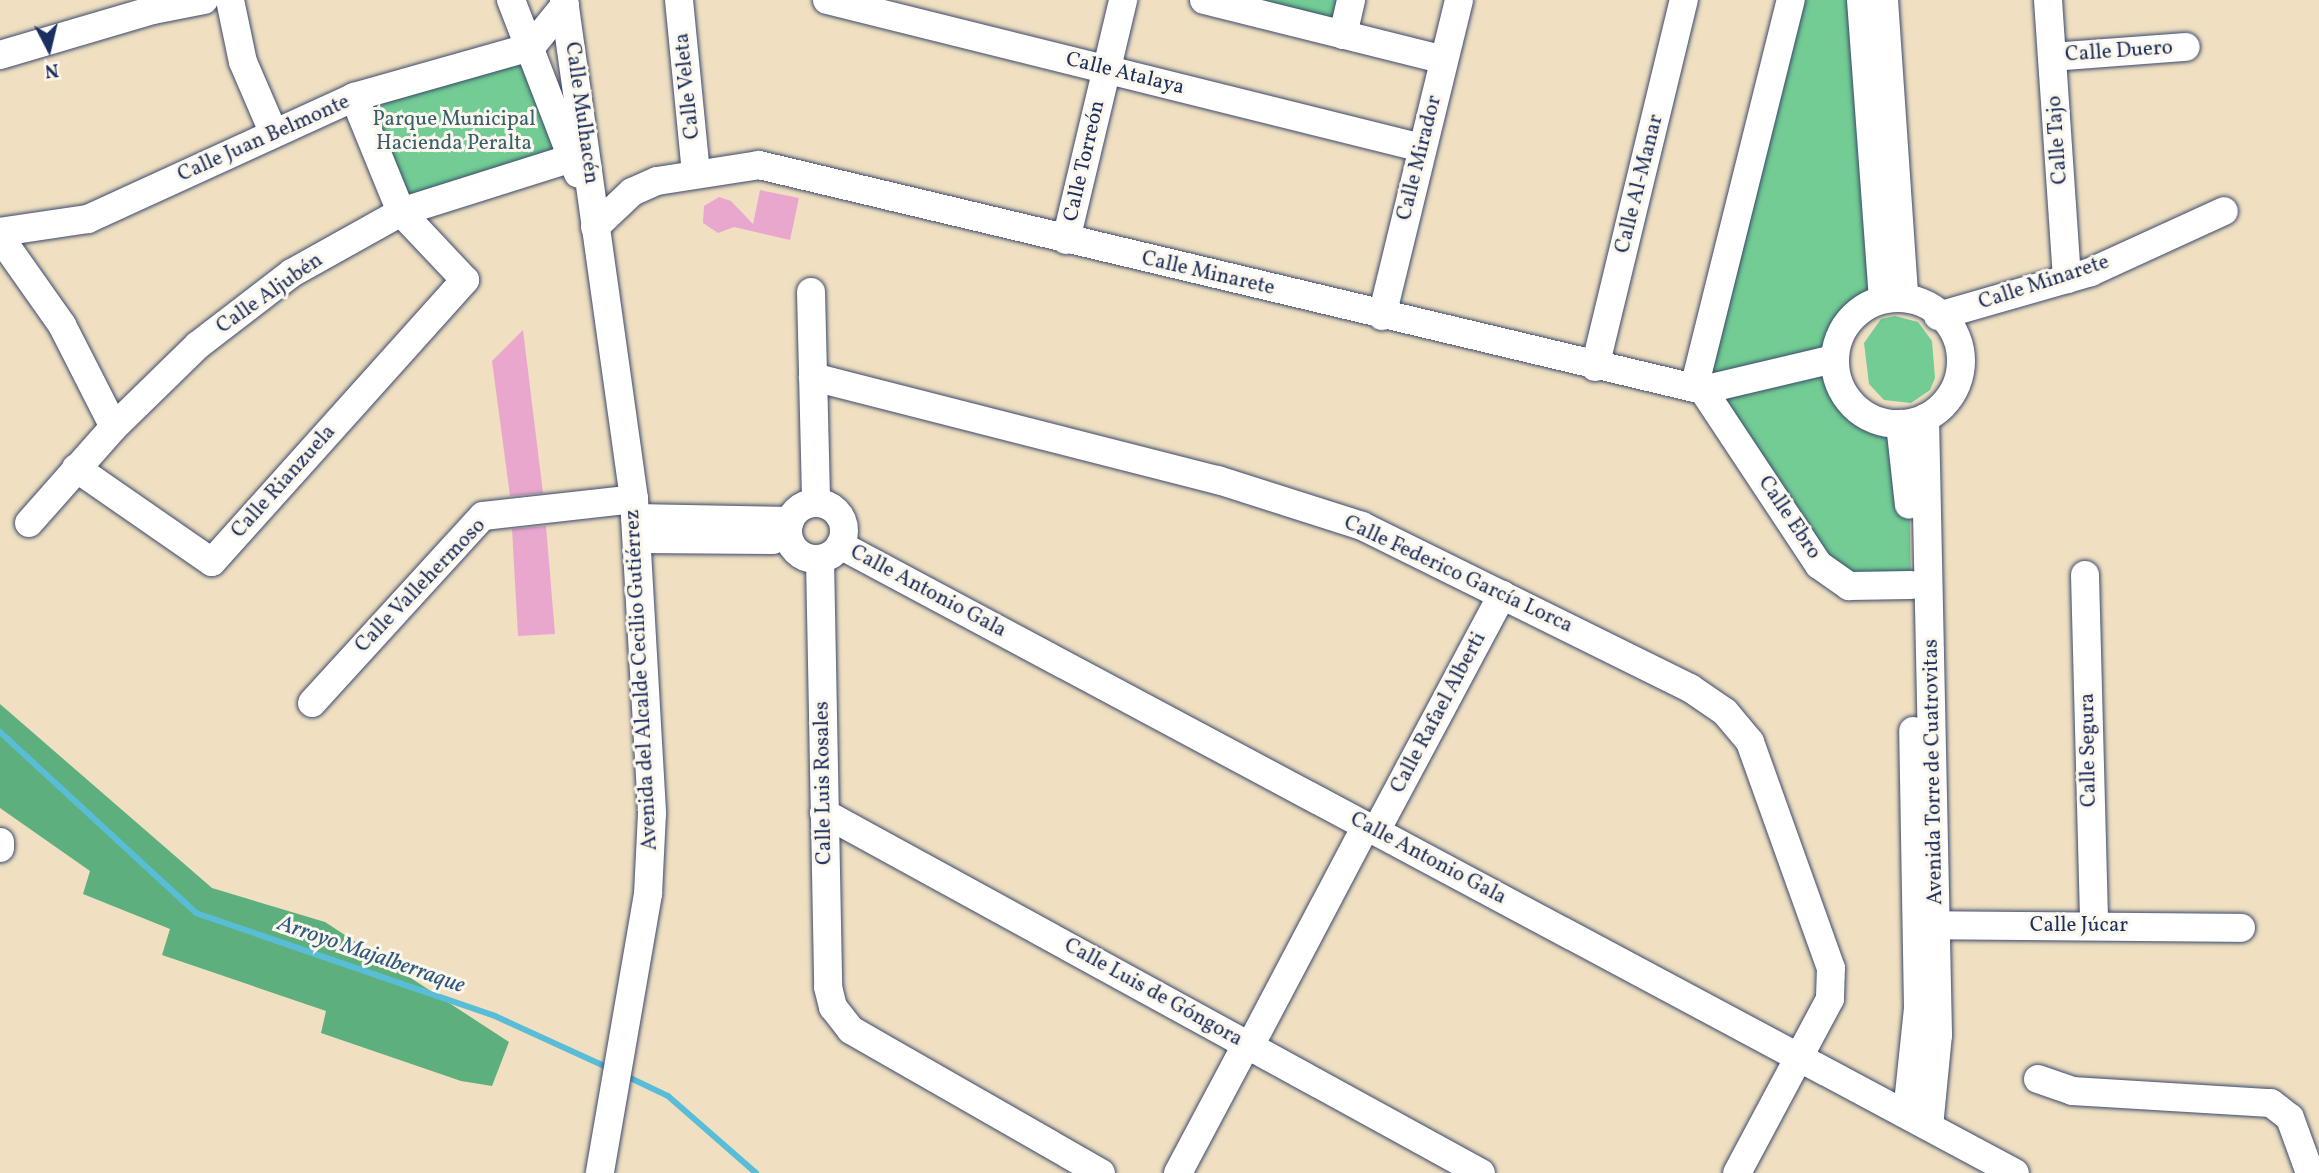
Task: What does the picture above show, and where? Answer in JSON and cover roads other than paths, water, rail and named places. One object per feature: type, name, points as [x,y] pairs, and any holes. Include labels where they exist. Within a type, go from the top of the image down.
[{"type":"street","points":[[0,54],[153,10],[204,0]]},
{"type":"street","points":[[230,0],[243,62],[274,134]]},
{"type":"street","points":[[511,0],[531,47],[595,227]]},
{"type":"street","name":"Calle Veleta","points":[[679,0],[696,172]]},
{"type":"street","name":"Calle Atalaya","points":[[827,0],[1423,148]]},
{"type":"street","name":"Calle Torreón","points":[[1066,240],[1123,0]]},
{"type":"street","points":[[1204,0],[1444,60]]},
{"type":"street","points":[[1343,35],[1351,0]]},
{"type":"street","name":"Calle Mirador","points":[[1382,316],[1459,0]]},
{"type":"street","name":"Calle Al-Manar","points":[[1595,367],[1684,0]]},
{"type":"street","points":[[1698,389],[1791,0]]},
{"type":"street","points":[[1861,0],[1894,298]]},
{"type":"street","points":[[1884,0],[1894,298]]},
{"type":"street","name":"Calle Tajo","points":[[2048,0],[2067,279]]},
{"type":"street","points":[[531,47],[565,2]]},
{"type":"street","name":"Calle Mulhacén","points":[[565,2],[595,227]]},
{"type":"street","name":"Calle Juan Belmonte","points":[[0,232],[88,219],[354,97],[531,47]]},
{"type":"street","name":"Calle Duero","points":[[2052,57],[2186,47]]},
{"type":"street","points":[[354,97],[401,212]]},
{"type":"street","name":"Calle Aljubén","points":[[29,523],[114,427],[198,345],[292,273],[401,212],[572,158]]},
{"type":"street","name":"Calle Minarete","points":[[595,227],[632,192],[696,172],[758,165],[1595,367],[1698,389],[1834,359]]},
{"type":"street","name":"Calle Minarete","points":[[1938,316],[2067,279],[2224,211]]},
{"type":"street","name":"Calle Rianzuela","points":[[76,468],[212,562],[465,280],[401,212]]},
{"type":"street","name":"Avenida del Alcalde Cecilio Gutiérrez","points":[[595,227],[635,519],[652,813],[648,894],[600,1173]]},
{"type":"street","points":[[0,237],[62,325],[114,427]]},
{"type":"street","points":[[811,292],[816,503]]},
{"type":"street","points":[[1894,298],[1924,302],[1938,316],[1953,328],[1962,362],[1951,396],[1912,421],[1867,416],[1853,406],[1841,389],[1834,359],[1836,342],[1849,321],[1894,298]]},
{"type":"street","name":"Calle Federico García Lorca","points":[[813,377],[1218,480],[1362,526],[1690,688],[1725,712],[1750,742],[1831,968],[1830,999],[1737,1173]]},
{"type":"street","name":"Calle Ebro","points":[[1698,389],[1819,565],[1849,586],[1911,585]]},
{"type":"street","name":"Avenida Torre de Cuatrovitas","points":[[1912,421],[1909,485],[1911,585],[1927,925],[1938,1035],[1918,1119]]},
{"type":"street","name":"Avenida Torre de Cuatrovitas","points":[[1912,421],[1927,925]]},
{"type":"street","points":[[816,503],[838,514],[844,529],[830,552],[801,555],[790,531],[800,508],[816,503]]},
{"type":"street","name":"Calle Vallehermoso","points":[[312,703],[483,516],[635,519]]},
{"type":"street","points":[[635,519],[790,531]]},
{"type":"street","name":"Calle Luis Rosales","points":[[830,552],[824,813],[828,987],[833,1007],[851,1030],[1101,1173]]},
{"type":"street","name":"Calle Antonio Gala","points":[[830,552],[1371,828],[2015,1173]]},
{"type":"street","name":"Calle Segura","points":[[2085,575],[2094,925]]},
{"type":"street","name":"Calle Rafael Alberti","points":[[1178,1173],[1319,912],[1371,828],[1502,595]]},
{"type":"street","name":"Calle Luis de Góngora","points":[[824,813],[1481,1173]]},
{"type":"street","points":[[0,842],[0,848]]},
{"type":"street","name":"Calle Júcar","points":[[1927,925],[2241,928]]},
{"type":"street","points":[[2038,1079],[2072,1091],[2271,1103],[2290,1118],[2310,1173]]},
{"type":"waterway","name":"Arroyo Majalberraque","points":[[0,732],[196,913],[495,1016],[611,1069]]},
{"type":"waterway","name":"Arroyo Majalberraque","points":[[624,1075],[668,1096],[756,1173]]},
{"type":"park label","name":"Parque Municipal Hacienda Peralta","points":[[454,132]]}]
